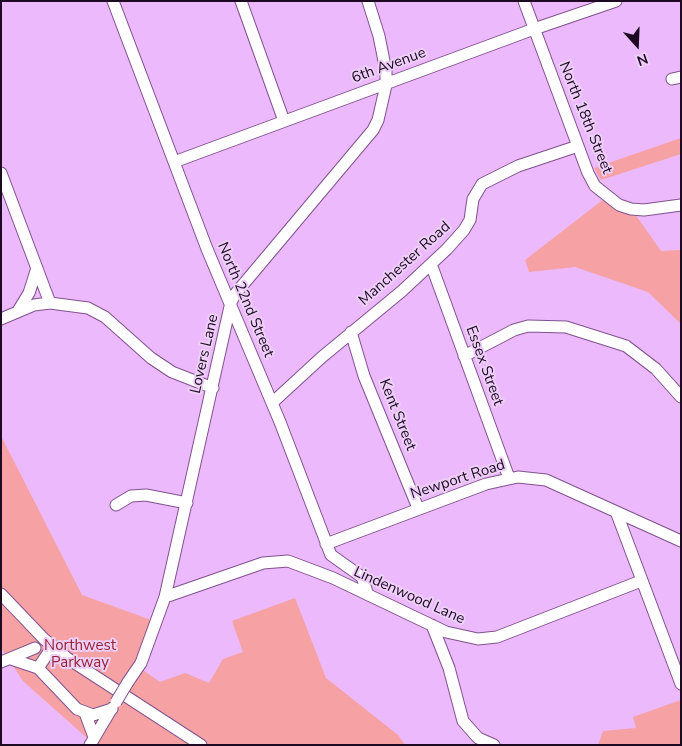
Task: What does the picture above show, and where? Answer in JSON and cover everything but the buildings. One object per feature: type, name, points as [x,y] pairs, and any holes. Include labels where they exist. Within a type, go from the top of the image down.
[{"type":"street","name":"North 22nd Street","points":[[113,1],[230,308],[272,402],[326,544],[331,555],[362,576],[368,595]]},
{"type":"street","points":[[241,1],[284,121]]},
{"type":"street","name":"Lovers Lane","points":[[92,741],[141,663],[151,640],[165,597],[230,308],[236,293],[373,130],[386,84],[386,71],[379,36],[368,1]]},
{"type":"street","name":"North 18th Street","points":[[524,1],[578,146],[596,186],[619,205],[631,209],[644,210],[681,205]]},
{"type":"street","name":"6th Avenue","points":[[174,162],[534,29],[616,1]]},
{"type":"street","name":"Manchester Road","points":[[272,402],[351,332],[402,291],[464,230],[470,220],[475,193],[482,184],[518,166],[578,146]]},
{"type":"street","points":[[1,173],[50,303]]},
{"type":"street","name":"Essex Street","points":[[431,264],[509,478]]},
{"type":"street","points":[[18,311],[29,293],[37,268]]},
{"type":"street","points":[[1,319],[18,311],[50,303],[88,308],[105,317],[151,358],[172,372],[213,388]]},
{"type":"street","points":[[464,356],[514,330],[528,326],[566,327],[626,346],[656,369],[681,397]]},
{"type":"street","name":"Kent Street","points":[[351,332],[364,376],[418,508]]},
{"type":"street","name":"Newport Road","points":[[326,544],[418,508],[509,478],[546,480],[617,514],[681,541]]},
{"type":"street","points":[[116,505],[131,496],[146,495],[187,503]]},
{"type":"street","points":[[617,514],[681,684]]},
{"type":"street","name":"Lindenwood Lane","points":[[165,597],[263,563],[280,560],[301,564],[432,626],[461,637],[478,639],[497,637],[641,581]]},
{"type":"street","points":[[1,594],[49,642],[92,676],[201,745]]},
{"type":"street","points":[[432,626],[449,668],[463,721],[478,738],[494,745]]},
{"type":"street","points":[[6,660],[49,642]]},
{"type":"street","points":[[34,666],[49,642]]},
{"type":"street","points":[[35,648],[30,656],[34,666],[70,704],[85,713],[96,714],[114,706]]},
{"type":"street","points":[[6,660],[34,666]]},
{"type":"street","points":[[85,713],[92,741]]},
{"type":"green space","points":[[681,138],[681,154],[601,180],[594,168]]},
{"type":"green space","points":[[604,199],[615,209],[635,214],[661,251],[681,250],[681,324],[648,292],[575,267],[529,272],[525,260]]},
{"type":"green space","name":"Northwest Parkway","points":[[1,436],[82,595],[154,621],[137,666],[160,682],[185,673],[209,683],[223,659],[243,652],[232,621],[295,598],[326,678],[398,735],[405,745],[95,745],[23,681],[1,648]]},
{"type":"green space","points":[[681,700],[681,745],[598,745],[603,731],[636,728],[633,717]]}]
